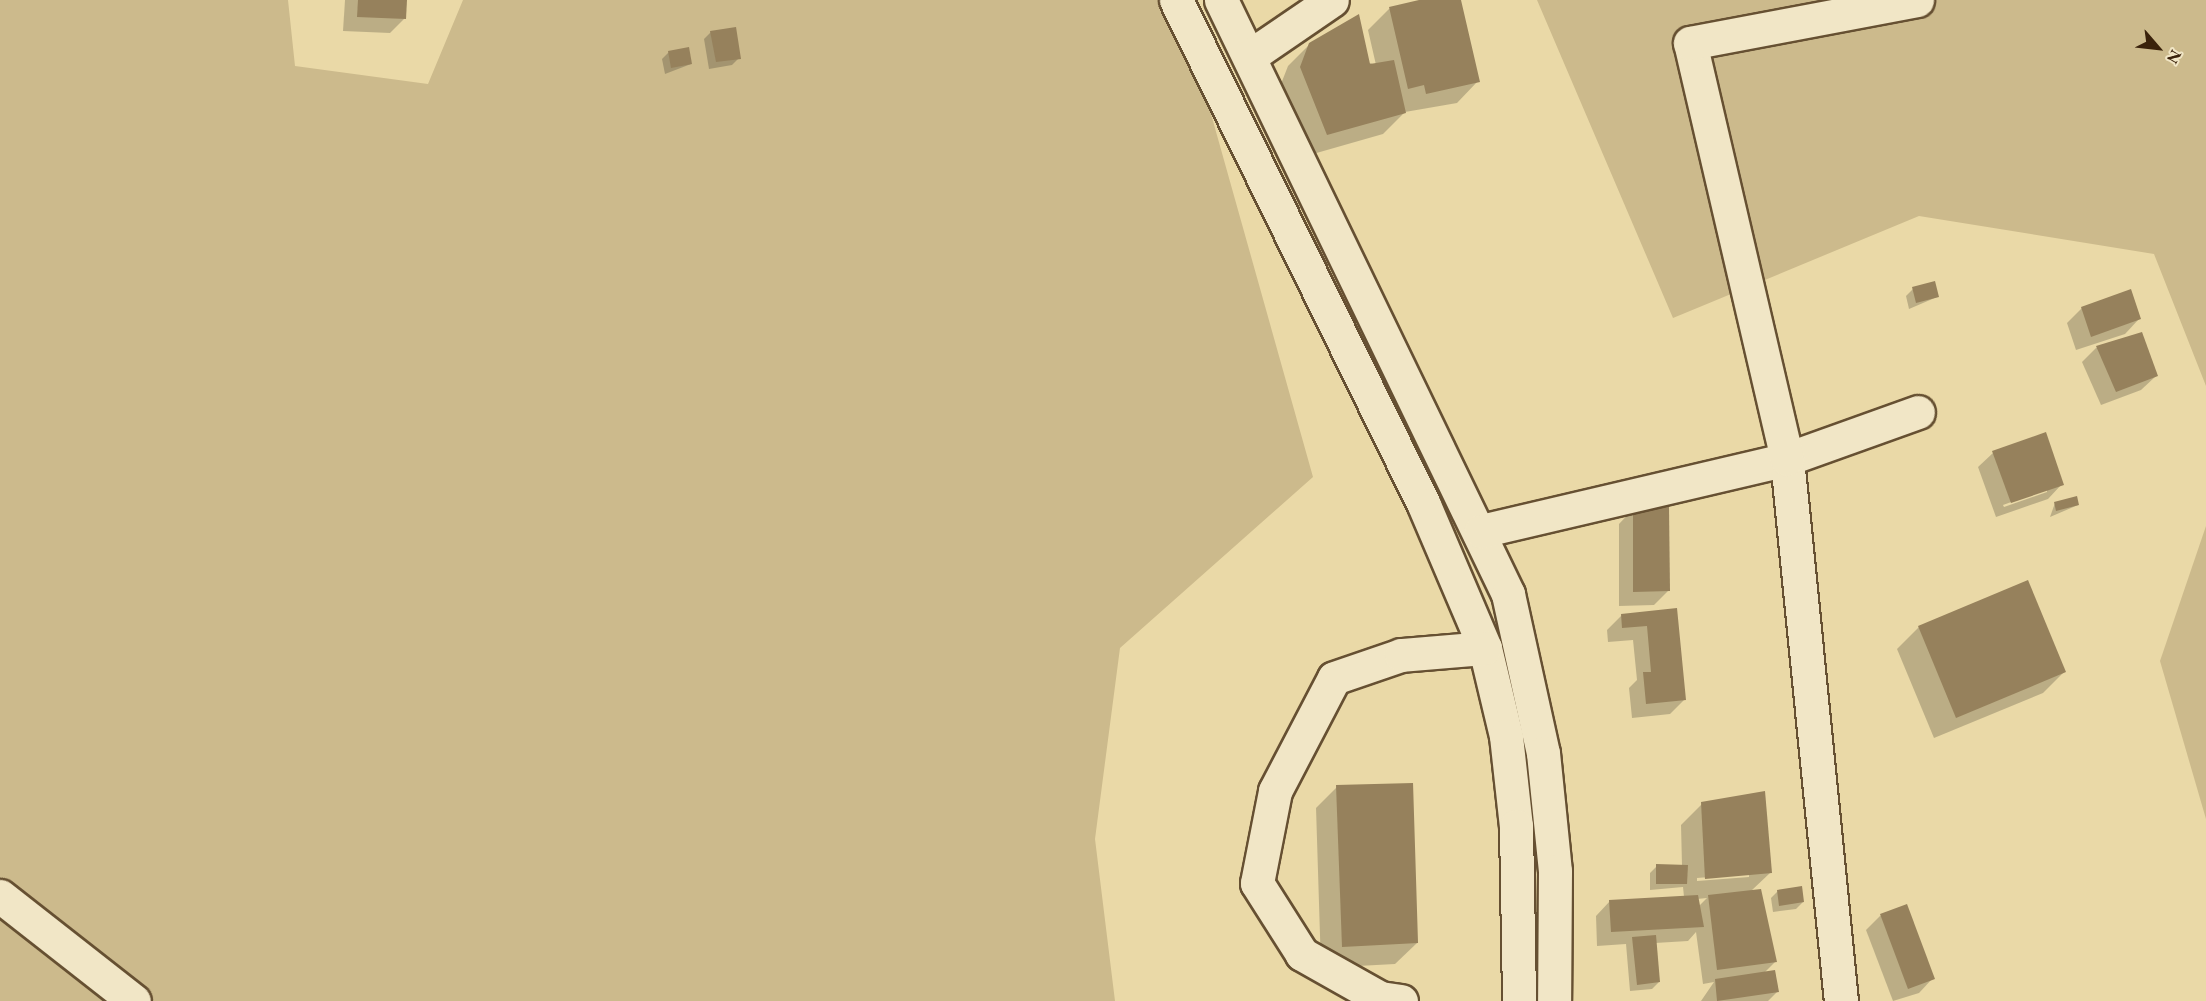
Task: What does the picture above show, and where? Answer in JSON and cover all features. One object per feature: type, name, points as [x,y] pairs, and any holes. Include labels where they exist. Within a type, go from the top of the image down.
[{"type":"street","points":[[1176,0],[1424,505],[1485,648],[1506,736],[1516,826],[1519,1001]]},
{"type":"street","points":[[1221,0],[1481,531],[1508,594],[1543,753],[1555,871],[1554,1001]]},
{"type":"street","points":[[1250,57],[1332,0]]},
{"type":"street","points":[[1841,1001],[1787,459],[1689,43],[1917,0]]},
{"type":"street","points":[[1481,531],[1787,459],[1918,412]]},
{"type":"street","points":[[1401,1001],[1380,998],[1302,954],[1257,883],[1275,791],[1334,678],[1401,655],[1485,648]]},
{"type":"street","points":[[0,897],[134,1001]]},
{"type":"shaded area","points":[[0,0],[288,0],[295,66],[428,84],[463,0],[1179,0],[1313,477],[1120,648],[1095,839],[1115,1001],[0,1001]]},
{"type":"shaded area","points":[[1537,0],[2206,0],[2206,386],[2154,254],[1919,216],[1673,318]]},
{"type":"shaded area","points":[[2206,526],[2206,819],[2160,661]]},
{"type":"building","points":[[358,0],[407,0],[406,19],[357,17]]},
{"type":"building","points":[[1419,0],[1461,0],[1480,82],[1426,94],[1424,85],[1408,89],[1389,7]]},
{"type":"building","points":[[1359,14],[1370,64],[1394,60],[1406,113],[1327,135],[1300,67],[1309,43]]},
{"type":"building","points":[[736,27],[741,59],[716,62],[710,31]]},
{"type":"building","points":[[689,47],[692,64],[671,68],[668,51]]},
{"type":"building","points":[[1935,281],[1939,297],[1916,303],[1912,287]]},
{"type":"building","points":[[2131,289],[2141,319],[2091,337],[2081,307]]},
{"type":"building","points":[[2142,332],[2158,376],[2116,392],[2096,346]]},
{"type":"building","points":[[2046,432],[2064,485],[2011,503],[1992,451]]},
{"type":"building","points":[[2077,496],[2079,505],[2056,511],[2054,502]]},
{"type":"building","points":[[1669,507],[1670,591],[1633,592],[1633,508]]},
{"type":"building","points":[[2028,580],[2066,672],[1956,718],[1918,626]]},
{"type":"building","points":[[1677,608],[1686,700],[1646,704],[1643,672],[1651,672],[1647,626],[1622,628],[1621,614]]},
{"type":"building","points":[[1413,783],[1418,943],[1342,947],[1336,785]]},
{"type":"building","points":[[1765,791],[1772,873],[1705,879],[1701,802]]},
{"type":"building","points":[[1656,864],[1688,865],[1687,884],[1656,884]]},
{"type":"building","points":[[1802,886],[1804,902],[1779,906],[1777,890]]},
{"type":"building","points":[[1761,889],[1777,962],[1717,970],[1708,895]]},
{"type":"building","points":[[1698,895],[1704,927],[1611,932],[1609,900]]},
{"type":"building","points":[[1907,904],[1935,979],[1908,989],[1880,914]]},
{"type":"building","points":[[1656,935],[1660,982],[1637,985],[1632,937]]},
{"type":"building","points":[[1775,970],[1779,992],[1717,1001],[1715,979]]}]
